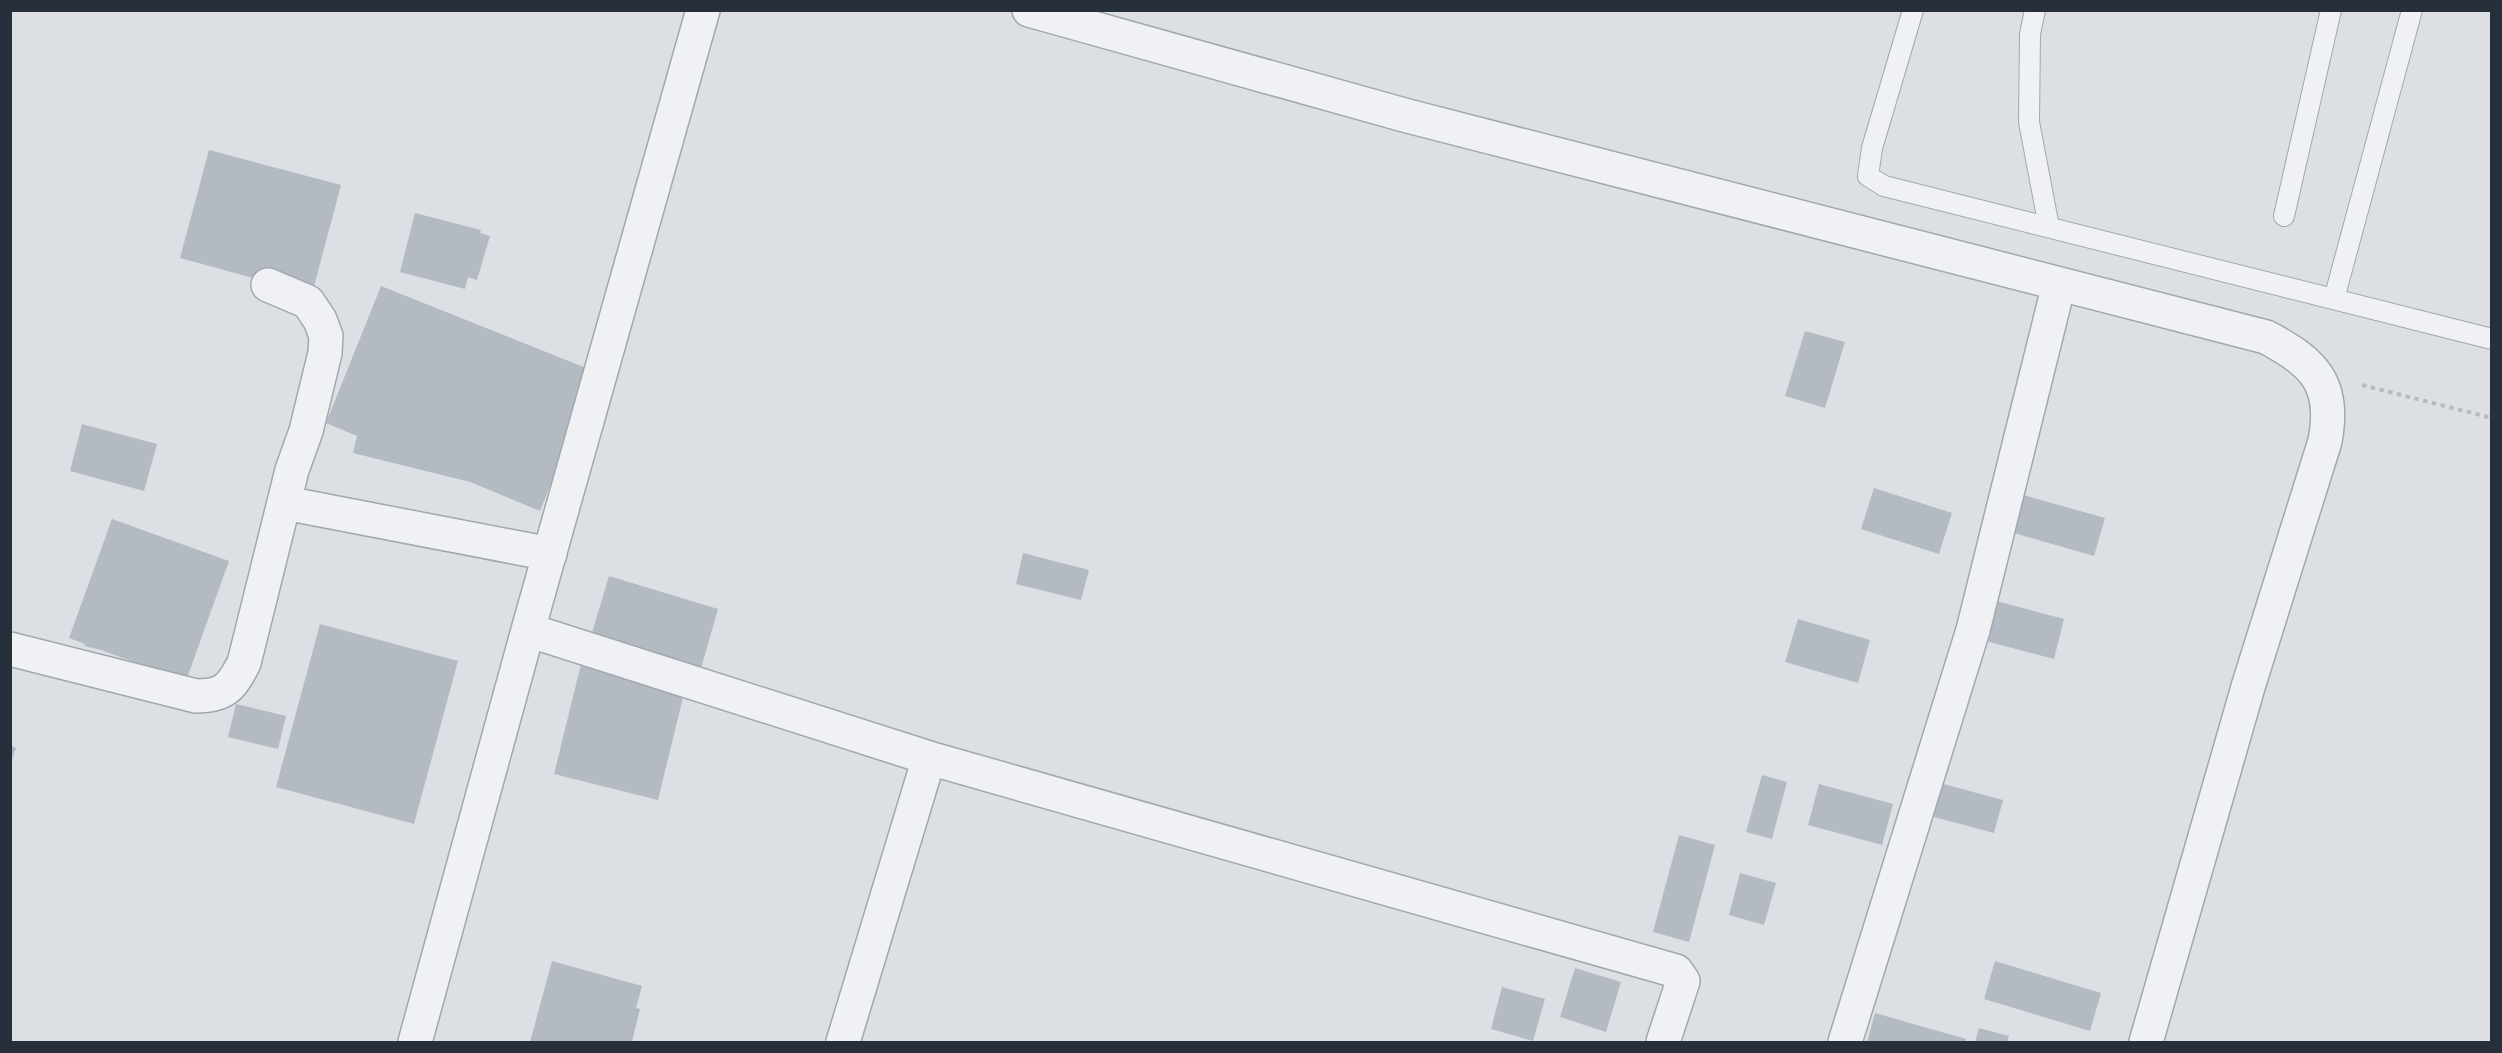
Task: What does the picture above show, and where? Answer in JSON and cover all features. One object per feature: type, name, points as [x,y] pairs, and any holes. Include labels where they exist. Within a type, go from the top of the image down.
[{"type":"street","points":[[415,1042],[528,630],[703,10]]},
{"type":"street","points":[[1029,10],[1404,115],[2266,337],[2307,362],[2315,373],[2328,403],[2325,441],[2248,687],[2146,1042]]},
{"type":"street","points":[[1845,1042],[1973,630],[2059,284]]},
{"type":"street","points":[[10,649],[196,696],[215,696],[236,679],[244,663],[292,470],[306,431],[323,361],[326,336],[320,320],[308,302],[268,285]]},
{"type":"street","points":[[285,503],[550,554]]},
{"type":"street","points":[[528,630],[929,758],[1676,971],[1683,981],[1663,1042]]},
{"type":"street","points":[[843,1042],[929,758]]},
{"type":"lane","points":[[1913,10],[1872,148],[1868,176],[1884,186],[2492,339]]},
{"type":"lane","points":[[2036,10],[2030,34],[2029,122],[2049,227]]},
{"type":"lane","points":[[2284,216],[2331,10]]},
{"type":"lane","points":[[2334,299],[2412,10]]},
{"type":"path","points":[[2315,373],[2492,418]]},
{"type":"building","points":[[209,150],[341,185],[312,294],[180,258]]},
{"type":"building","points":[[415,213],[481,230],[480,233],[490,236],[477,280],[468,277],[465,289],[400,272]]},
{"type":"building","points":[[381,286],[596,372],[540,511],[470,482],[353,453],[357,436],[326,423]]},
{"type":"building","points":[[1805,331],[1845,342],[1825,408],[1785,396]]},
{"type":"building","points":[[82,424],[157,444],[144,491],[70,471]]},
{"type":"building","points":[[1874,488],[1952,513],[1939,554],[1861,529]]},
{"type":"building","points":[[2020,494],[2105,518],[2094,556],[2010,532]]},
{"type":"building","points":[[112,519],[229,561],[186,681],[84,646],[85,644],[69,638]]},
{"type":"building","points":[[1023,553],[1089,570],[1081,600],[1016,584]]},
{"type":"building","points":[[609,576],[718,609],[698,679],[588,646]]},
{"type":"building","points":[[1985,598],[2064,619],[2054,659],[1974,638]]},
{"type":"building","points":[[1798,619],[1870,640],[1858,683],[1785,662]]},
{"type":"building","points":[[320,624],[458,661],[414,824],[276,787]]},
{"type":"building","points":[[582,660],[686,685],[658,800],[554,774]]},
{"type":"building","points":[[236,704],[286,716],[278,749],[228,737]]},
{"type":"building","points":[[10,745],[16,748],[11,762],[10,762]]},
{"type":"building","points":[[1762,775],[1787,782],[1772,839],[1746,832]]},
{"type":"building","points":[[1936,782],[2003,800],[1994,833],[1927,815]]},
{"type":"building","points":[[1819,784],[1893,804],[1882,845],[1808,825]]},
{"type":"building","points":[[1679,835],[1715,845],[1689,942],[1653,932]]},
{"type":"building","points":[[1740,873],[1776,883],[1764,925],[1729,915]]},
{"type":"building","points":[[552,961],[642,986],[636,1008],[640,1009],[632,1042],[530,1042]]},
{"type":"building","points":[[1995,961],[2101,993],[2090,1031],[1984,999]]},
{"type":"building","points":[[1575,968],[1621,982],[1606,1032],[1560,1017]]},
{"type":"building","points":[[1502,987],[1545,999],[1533,1041],[1491,1029]]},
{"type":"building","points":[[1875,1013],[1966,1039],[1965,1042],[1867,1042]]},
{"type":"building","points":[[1979,1028],[2009,1036],[2007,1042],[1975,1042]]}]
